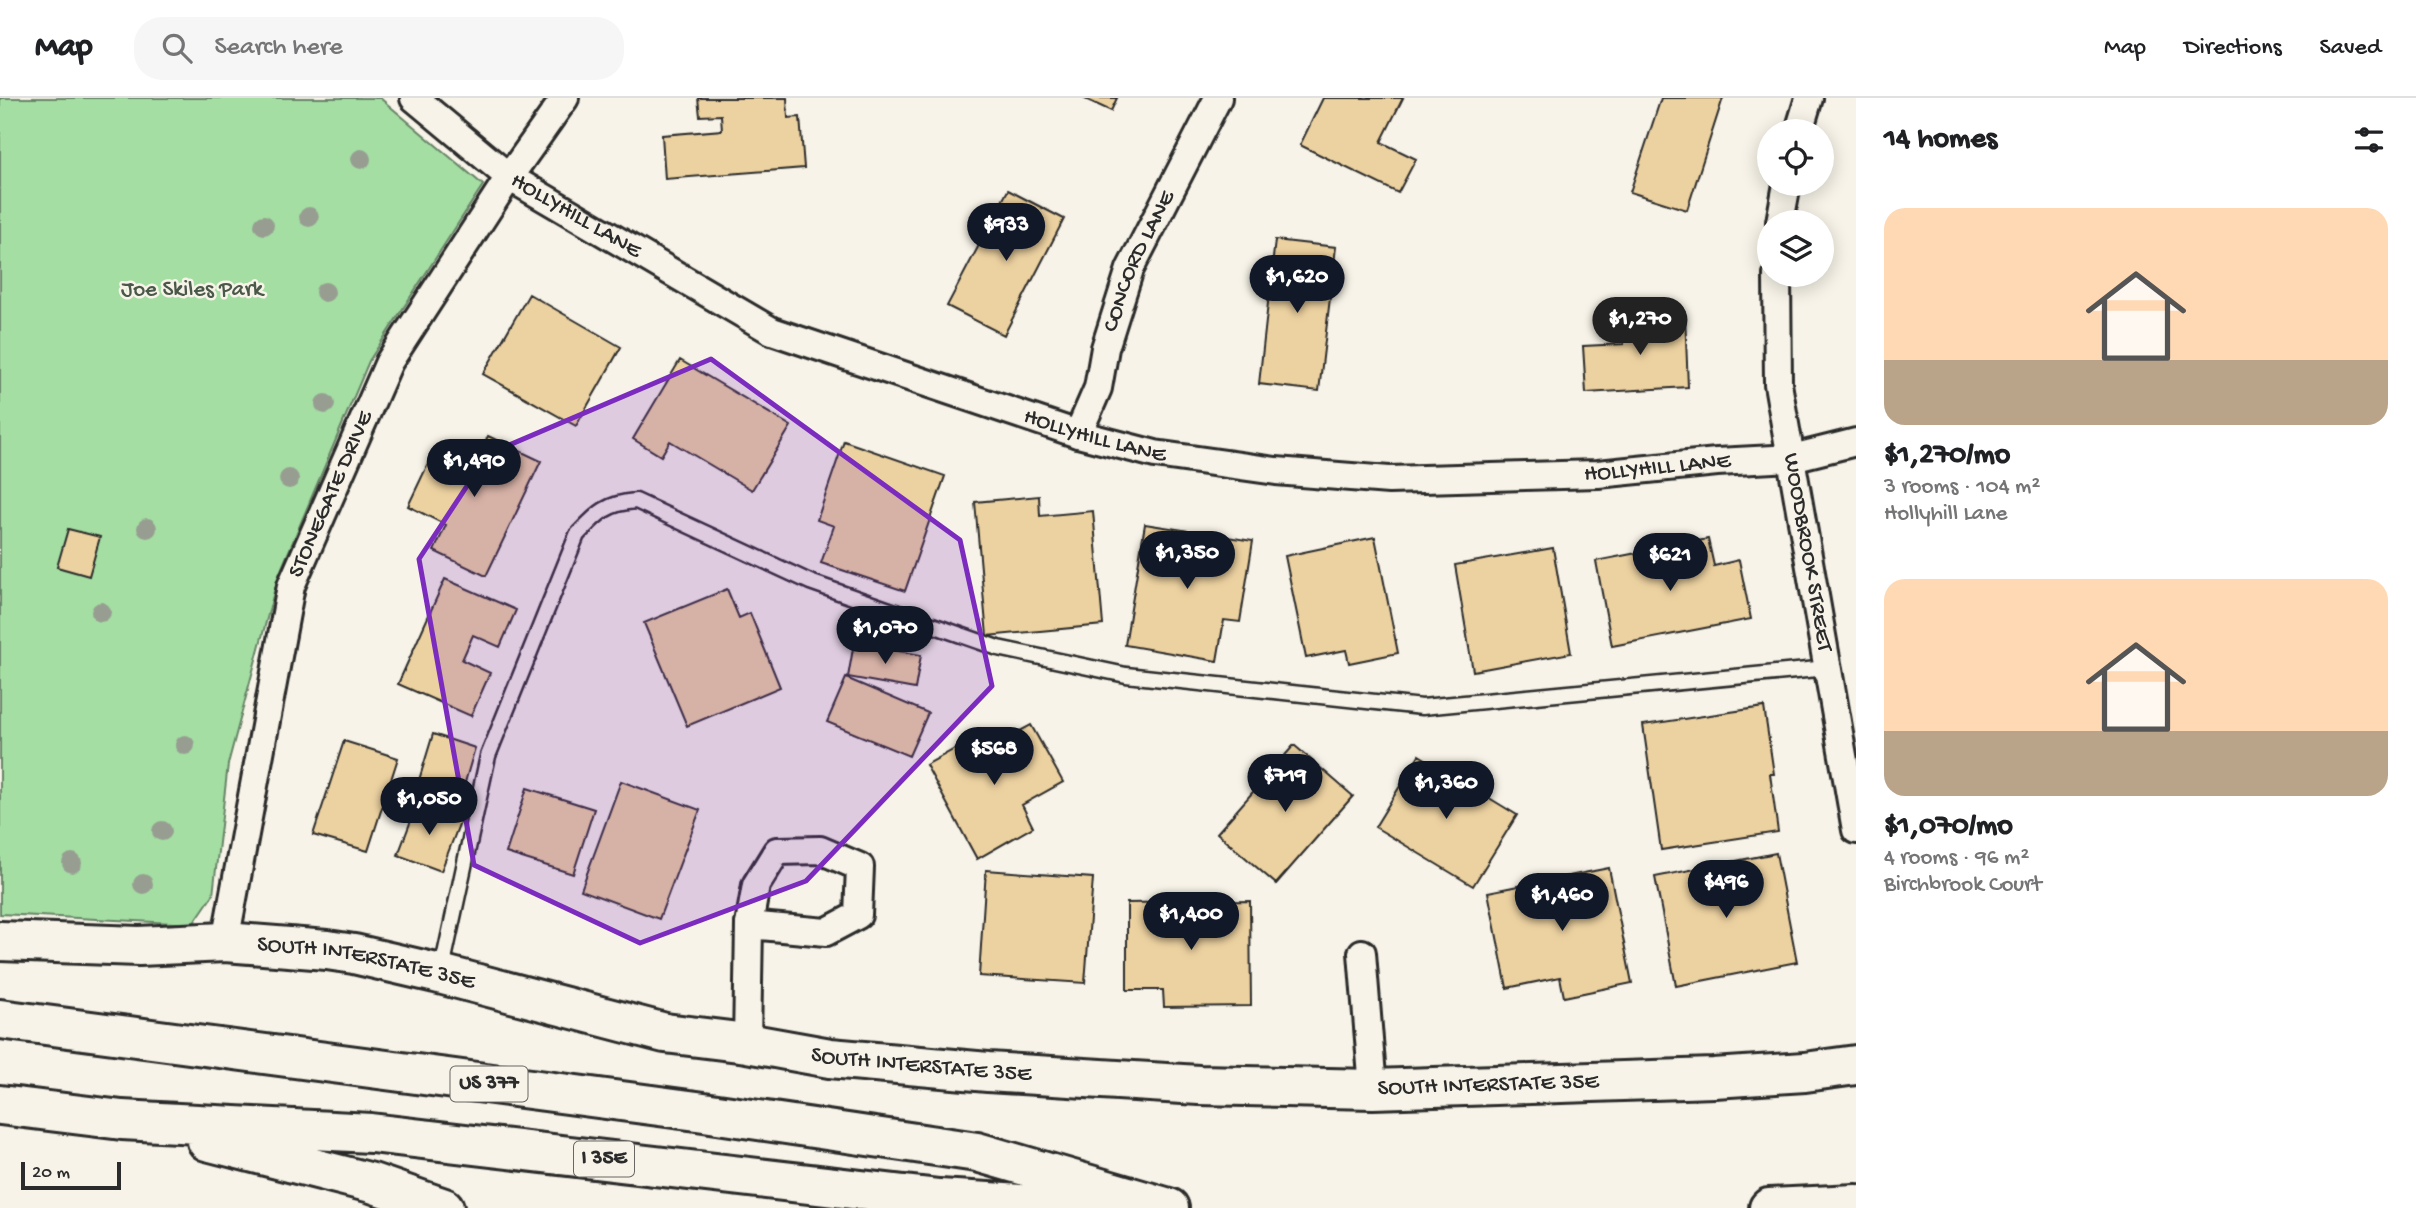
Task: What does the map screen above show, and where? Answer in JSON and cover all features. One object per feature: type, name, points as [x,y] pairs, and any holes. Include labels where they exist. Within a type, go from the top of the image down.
[{"type":"main road","name":"SOUTH INTERSTATE 35E","points":[[0,941],[139,946],[225,942],[354,954],[665,1034],[747,1043],[830,1058],[988,1072],[1199,1085],[1374,1089],[1714,1078],[1805,1072],[1856,1065]]},
{"type":"main road","name":"US 377","points":[[0,1019],[697,1111],[977,1152],[1169,1208]]},
{"type":"main road","name":"I 35E","points":[[0,1105],[122,1120],[371,1133],[939,1199],[1086,1208]]},
{"type":"main road","points":[[122,1120],[372,1182],[444,1208]]},
{"type":"main road","points":[[1769,1208],[1856,1204]]},
{"type":"street","name":"HOLLYHILL LANE","points":[[414,98],[509,177],[772,331],[1078,434],[1155,454],[1276,471],[1389,480],[1598,474],[1717,462],[1792,458],[1856,442]]},
{"type":"street","name":"STONEGATE DRIVE","points":[[225,942],[291,586],[389,362],[509,177],[565,98]]},
{"type":"street","name":"CONCORD LANE","points":[[1078,434],[1098,388],[1105,348],[1130,268],[1218,98]]},
{"type":"street","points":[[1803,119],[1809,98]]},
{"type":"street","name":"WOODBROOK STREET","points":[[1777,287],[1778,384],[1856,830]]},
{"type":"street","points":[[747,1043],[749,925]]},
{"type":"street","points":[[1362,953],[1374,1089]]},
{"type":"lane","points":[[441,975],[488,756],[577,535],[600,511],[618,502],[636,501],[810,582],[998,648],[1126,675],[1422,707],[1828,668]]},
{"type":"highlighted area","points":[[711,359],[960,540],[992,686],[806,881],[640,943],[474,865],[419,559],[488,454]]},
{"type":"green space","name":"Joe Skiles Park","points":[[0,98],[380,98],[483,185],[369,361],[278,577],[228,764],[213,895],[193,924],[0,914]]},
{"type":"building","points":[[698,98],[787,98],[788,118],[800,117],[804,168],[665,179],[662,135],[722,130],[721,115],[700,116]]},
{"type":"building","points":[[1083,98],[1117,98],[1111,111]]},
{"type":"building","points":[[1323,98],[1403,98],[1381,142],[1416,159],[1398,193],[1300,145]]},
{"type":"building","points":[[1661,98],[1723,98],[1687,210],[1630,192]]},
{"type":"building","points":[[1008,190],[1064,219],[1004,335],[947,306]]},
{"type":"building","points":[[1275,240],[1336,247],[1319,391],[1259,384]]},
{"type":"building","points":[[529,294],[621,347],[576,426],[483,374]]},
{"type":"building","points":[[1685,315],[1688,387],[1586,393],[1583,346],[1624,344],[1623,318]]},
{"type":"building","points":[[680,360],[791,426],[752,490],[670,441],[661,456],[633,439]]},
{"type":"building","points":[[488,436],[541,461],[486,576],[434,551],[446,525],[408,506],[437,445],[480,452]]},
{"type":"building","points":[[844,441],[945,476],[905,591],[821,563],[834,526],[817,520]]},
{"type":"building","points":[[1039,496],[1040,516],[1093,511],[1103,625],[987,636],[975,502]]},
{"type":"building","points":[[1145,524],[1253,541],[1240,622],[1224,620],[1217,661],[1125,645]]},
{"type":"building","points":[[68,529],[100,537],[89,576],[57,567]]},
{"type":"building","points":[[1375,537],[1398,653],[1349,663],[1346,650],[1306,658],[1285,556]]},
{"type":"building","points":[[1708,539],[1714,566],[1739,560],[1751,619],[1612,646],[1596,561]]},
{"type":"building","points":[[1553,548],[1571,653],[1473,671],[1455,565]]},
{"type":"building","points":[[445,579],[516,610],[500,647],[473,635],[462,660],[490,673],[471,716],[398,684]]},
{"type":"building","points":[[727,589],[739,618],[750,613],[780,687],[687,726],[644,623]]},
{"type":"building","points":[[854,643],[921,655],[915,689],[848,677]]},
{"type":"building","points":[[846,678],[928,713],[909,756],[827,722]]},
{"type":"building","points":[[1764,707],[1774,774],[1770,774],[1778,832],[1661,850],[1643,725]]},
{"type":"building","points":[[1031,725],[1063,782],[1022,805],[1033,827],[977,859],[926,765],[980,735],[988,748]]},
{"type":"building","points":[[433,734],[475,748],[459,803],[416,790]]},
{"type":"building","points":[[344,741],[398,758],[368,851],[313,835]]},
{"type":"building","points":[[1294,745],[1353,796],[1276,884],[1217,833]]},
{"type":"building","points":[[1419,755],[1517,815],[1473,886],[1375,827]]},
{"type":"building","points":[[621,781],[700,810],[659,919],[581,890]]},
{"type":"building","points":[[527,788],[594,809],[573,874],[506,853]]},
{"type":"building","points":[[418,802],[461,819],[441,871],[398,855]]},
{"type":"building","points":[[1776,853],[1797,962],[1676,986],[1655,877]]},
{"type":"building","points":[[1609,868],[1632,983],[1564,997],[1560,977],[1507,988],[1488,892]]},
{"type":"building","points":[[986,870],[1093,878],[1085,983],[979,976]]},
{"type":"building","points":[[1250,901],[1251,1006],[1164,1007],[1163,990],[1127,990],[1127,903]]}]
